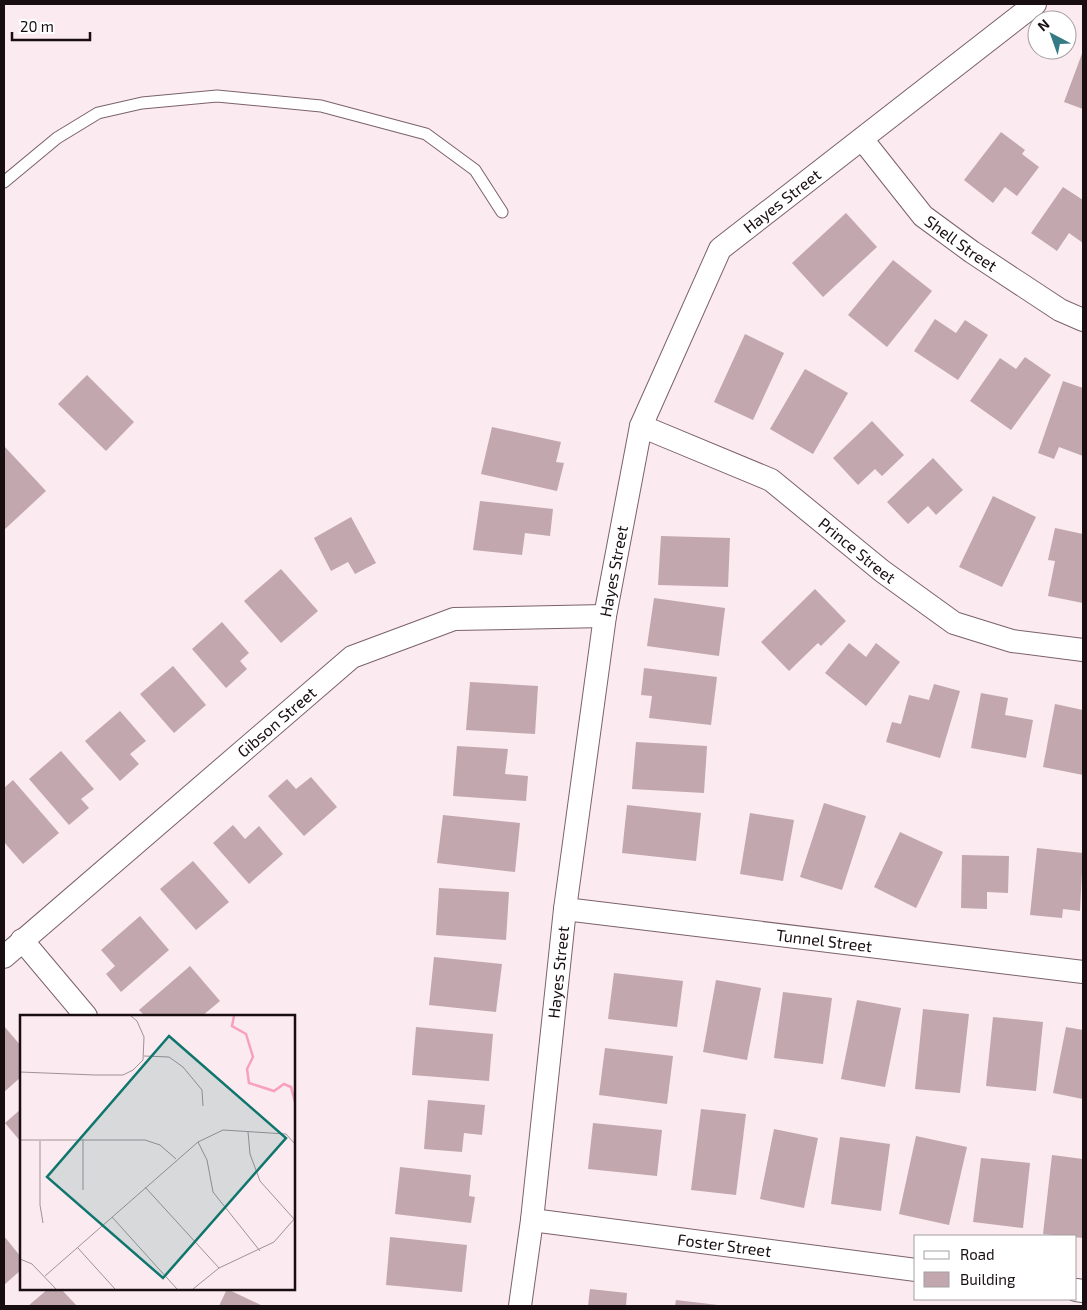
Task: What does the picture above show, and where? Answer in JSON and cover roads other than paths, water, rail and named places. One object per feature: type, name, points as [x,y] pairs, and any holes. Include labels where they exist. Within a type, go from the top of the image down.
[{"type":"street","name":"Hayes Street","points":[[520,1306],[532,1220],[564,909],[605,616],[641,426],[720,249],[1035,4]]},
{"type":"street","name":"Shell Street","points":[[862,140],[923,216],[972,252],[1060,310],[1083,320]]},
{"type":"street","name":"Prince Street","points":[[641,426],[771,480],[882,571],[954,623],[1012,641],[1083,650]]},
{"type":"street","name":"Gibson Street","points":[[4,957],[352,657],[454,619],[605,616]]},
{"type":"street","name":"Tunnel Street","points":[[564,909],[1083,972]]},
{"type":"street","points":[[22,940],[85,1015]]},
{"type":"street","name":"Foster Street","points":[[532,1220],[914,1270]]},
{"type":"lane","points":[[4,182],[57,138],[98,113],[142,103],[217,96],[321,106],[426,134],[475,170],[502,212]]}]
